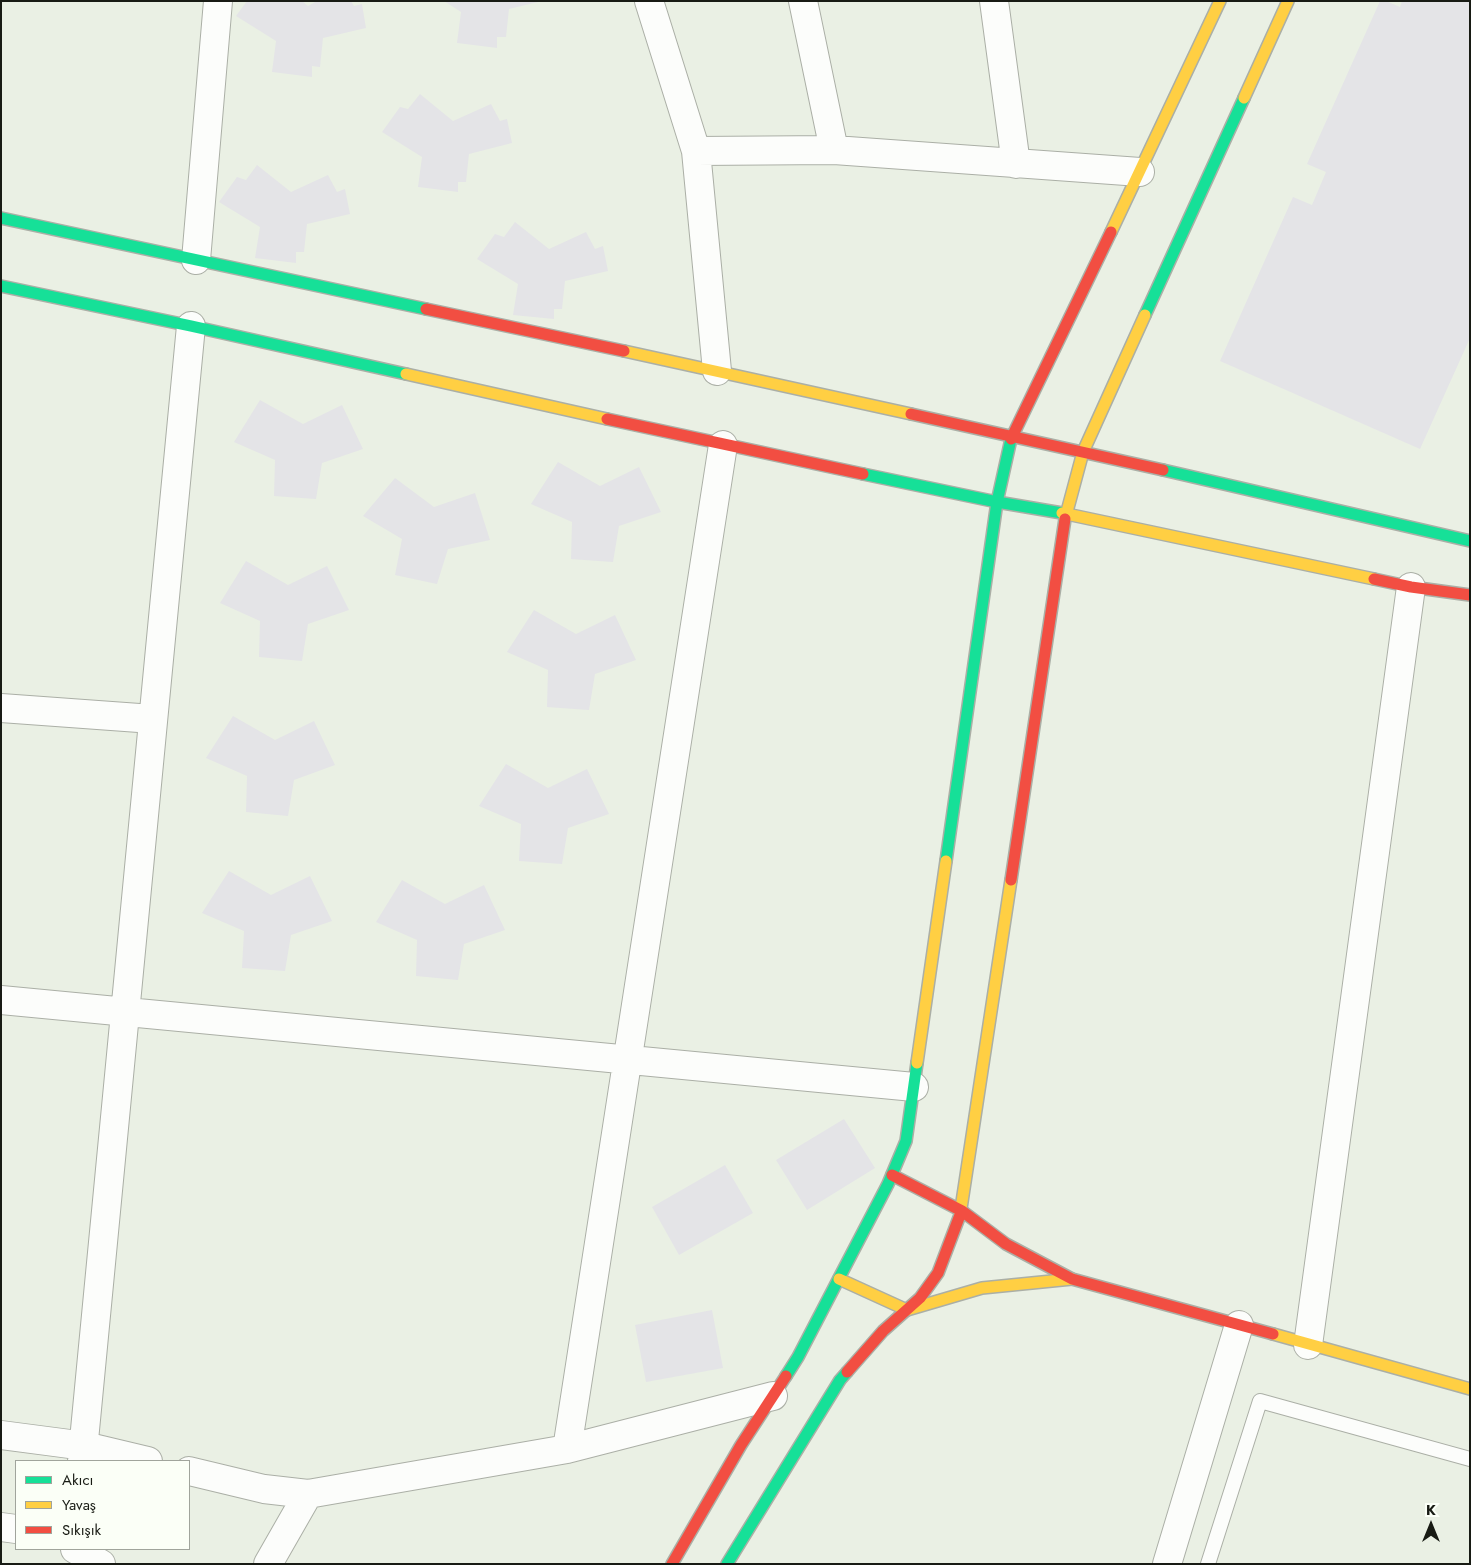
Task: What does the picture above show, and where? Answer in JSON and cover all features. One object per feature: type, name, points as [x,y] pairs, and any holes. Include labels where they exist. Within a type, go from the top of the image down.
[{"type":"street","points":[[196,260],[218,1]]},
{"type":"street","points":[[649,1],[696,151],[717,371]]},
{"type":"street","points":[[803,1],[834,150]]},
{"type":"street","points":[[994,1],[1016,164]]},
{"type":"street","points":[[672,1564],[741,1445],[798,1357],[892,1175],[906,1141],[997,502],[1011,437],[1140,172],[1220,1]]},
{"type":"street","points":[[727,1564],[840,1380],[883,1331],[920,1298],[938,1273],[962,1211],[1066,514],[1083,452],[1288,1]]},
{"type":"street","points":[[696,151],[834,150],[1140,172]]},
{"type":"street","points":[[1,218],[717,371],[1470,540]]},
{"type":"street","points":[[1,286],[191,326],[723,445],[997,502],[1066,514],[1411,587],[1470,595]]},
{"type":"street","points":[[84,1454],[191,326]]},
{"type":"street","points":[[567,1449],[723,445]]},
{"type":"street","points":[[1308,1344],[1411,587]]},
{"type":"street","points":[[1,708],[153,719]]},
{"type":"street","points":[[1,1000],[914,1087]]},
{"type":"street","points":[[892,1175],[962,1211],[1006,1244],[1072,1279],[1470,1389]]},
{"type":"street","points":[[839,1278],[907,1310],[982,1288],[1072,1279]]},
{"type":"street","points":[[1167,1564],[1239,1326]]},
{"type":"street","points":[[190,1471],[264,1489],[308,1494],[567,1449],[773,1396]]},
{"type":"street","points":[[1,1435],[84,1454],[139,1460]]},
{"type":"street","points":[[272,1562],[308,1494]]},
{"type":"street","points":[[1,1527],[15,1529]]},
{"type":"street","points":[[68,1564],[70,1550]]},
{"type":"street","points":[[77,1550],[100,1564]]},
{"type":"lane","points":[[1208,1564],[1260,1401],[1470,1459]]},
{"type":"building","points":[[247,1],[302,1],[308,6],[317,1],[351,1],[354,6],[362,4],[366,28],[323,38],[320,67],[312,66],[312,77],[272,72],[276,41],[236,16]]},
{"type":"building","points":[[444,1],[538,2],[509,9],[506,37],[497,37],[497,48],[457,43],[461,12]]},
{"type":"building","points":[[1380,1],[1386,1],[1400,7],[1402,1],[1470,1],[1470,338],[1420,449],[1220,361],[1293,197],[1312,205],[1326,172],[1307,164]]},
{"type":"building","points":[[420,94],[453,121],[491,104],[500,121],[507,119],[512,143],[469,154],[466,182],[458,182],[458,192],[418,187],[422,157],[382,132],[400,107],[408,109]]},
{"type":"building","points":[[257,165],[291,192],[328,175],[337,192],[345,189],[350,214],[307,224],[304,252],[296,252],[296,263],[255,258],[260,227],[219,202],[237,177],[246,180]]},
{"type":"building","points":[[515,222],[549,249],[586,232],[595,249],[603,246],[608,271],[565,281],[562,309],[554,309],[554,319],[513,315],[518,284],[477,259],[495,234],[504,237]]},
{"type":"building","points":[[260,400],[303,424],[342,405],[363,449],[322,463],[316,499],[274,496],[275,460],[234,442]]},
{"type":"building","points":[[558,462],[600,486],[639,467],[661,512],[619,526],[613,562],[571,559],[572,522],[531,504]]},
{"type":"building","points":[[395,478],[434,507],[475,493],[490,540],[448,549],[437,584],[395,575],[402,539],[363,516]]},
{"type":"building","points":[[246,561],[288,585],[327,566],[349,610],[308,624],[302,661],[259,657],[260,621],[220,603]]},
{"type":"building","points":[[534,610],[576,634],[615,615],[636,660],[595,674],[589,710],[547,707],[548,670],[507,652]]},
{"type":"building","points":[[233,716],[275,740],[314,721],[335,765],[294,780],[288,816],[246,812],[247,776],[206,758]]},
{"type":"building","points":[[506,764],[548,788],[587,769],[609,814],[568,828],[562,864],[519,861],[521,824],[479,806]]},
{"type":"building","points":[[229,871],[271,895],[310,876],[332,921],[291,935],[285,971],[242,968],[244,931],[202,913]]},
{"type":"building","points":[[402,880],[445,904],[484,885],[505,930],[464,944],[458,980],[416,976],[417,940],[376,922]]},
{"type":"building","points":[[844,1119],[875,1168],[807,1210],[776,1160]]},
{"type":"building","points":[[725,1165],[753,1213],[679,1255],[652,1207]]},
{"type":"building","points":[[712,1310],[723,1368],[646,1382],[635,1325]]},
{"type":"traffic: fast","points":[[1145,315],[1244,98]]},
{"type":"traffic: fast","points":[[1,218],[426,309]]},
{"type":"traffic: fast","points":[[1,286],[406,374]]},
{"type":"traffic: fast","points":[[946,861],[997,502],[1011,439]]},
{"type":"traffic: fast","points":[[1163,470],[1470,541]]},
{"type":"traffic: fast","points":[[863,474],[997,502],[1062,513]]},
{"type":"traffic: fast","points":[[786,1376],[798,1357],[888,1184],[906,1141],[917,1063]]},
{"type":"traffic: fast","points":[[727,1564],[840,1380],[847,1372]]},
{"type":"traffic: slow","points":[[1111,232],[1220,1]]},
{"type":"traffic: slow","points":[[1244,98],[1288,1]]},
{"type":"traffic: slow","points":[[1065,519],[1083,452],[1145,315]]},
{"type":"traffic: slow","points":[[624,351],[911,414]]},
{"type":"traffic: slow","points":[[406,374],[607,419]]},
{"type":"traffic: slow","points":[[1062,513],[1374,579]]},
{"type":"traffic: slow","points":[[917,1063],[946,861]]},
{"type":"traffic: slow","points":[[960,1215],[1011,880]]},
{"type":"traffic: slow","points":[[839,1279],[907,1310],[982,1288],[1072,1279]]},
{"type":"traffic: slow","points":[[1273,1334],[1470,1389]]},
{"type":"traffic: jam","points":[[1011,439],[1111,232]]},
{"type":"traffic: jam","points":[[426,309],[624,351]]},
{"type":"traffic: jam","points":[[911,414],[1163,470]]},
{"type":"traffic: jam","points":[[607,419],[863,474]]},
{"type":"traffic: jam","points":[[1011,880],[1065,519]]},
{"type":"traffic: jam","points":[[1374,579],[1411,587],[1470,595]]},
{"type":"traffic: jam","points":[[892,1175],[962,1211],[1006,1244],[1072,1279],[1273,1334]]},
{"type":"traffic: jam","points":[[847,1372],[883,1331],[920,1298],[938,1273],[960,1215]]},
{"type":"traffic: jam","points":[[672,1564],[741,1445],[786,1376]]}]
